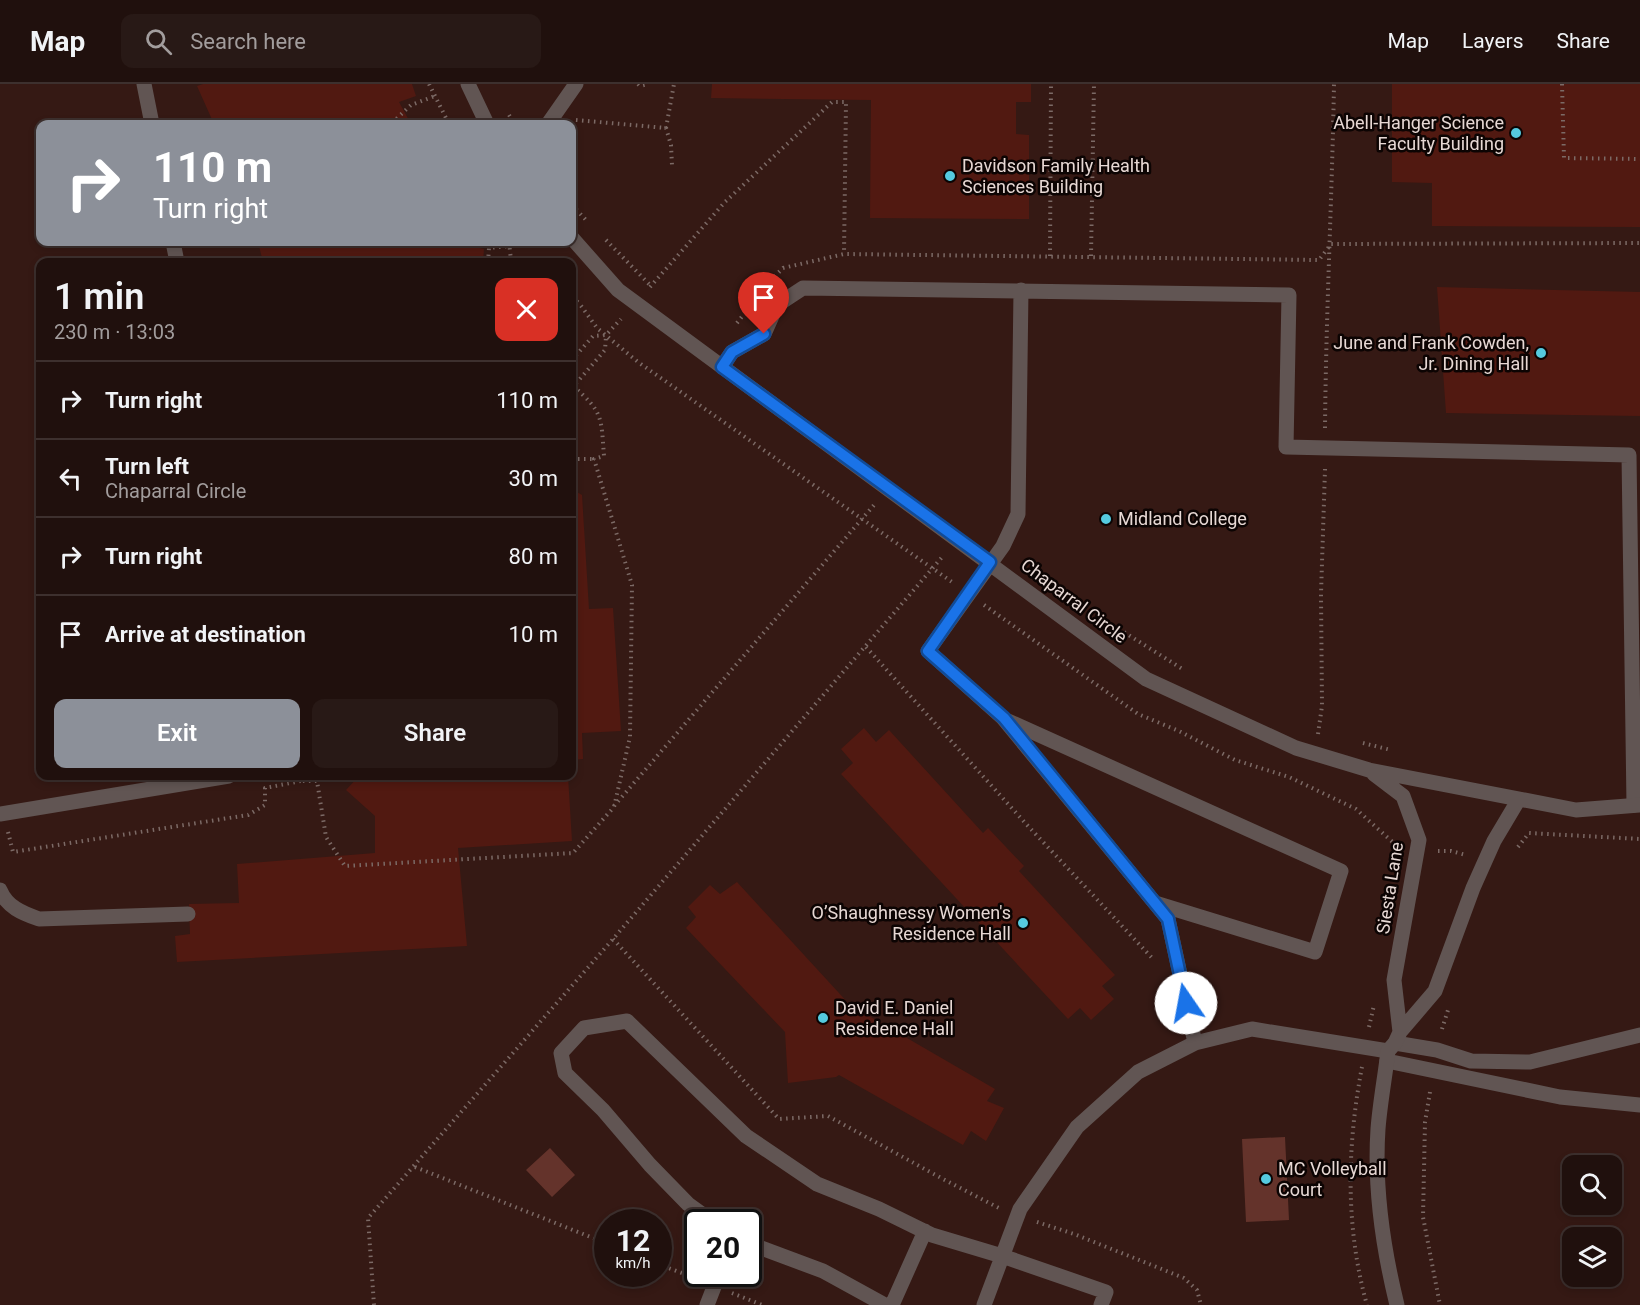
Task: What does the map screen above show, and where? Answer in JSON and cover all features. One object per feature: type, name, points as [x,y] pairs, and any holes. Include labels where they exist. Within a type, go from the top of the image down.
[{"type":"street","points":[[144,84],[151,120]]},
{"type":"street","points":[[468,84],[485,120]]},
{"type":"street","points":[[551,120],[576,84]]},
{"type":"street","name":"Chaparral Circle","points":[[576,243],[618,290],[1146,679],[1296,748],[1369,770],[1576,810],[1637,805]]},
{"type":"street","points":[[722,367],[732,352],[764,334],[777,304],[802,288],[1289,295],[1286,447],[1629,455],[1637,805]]},
{"type":"street","points":[[1021,290],[1018,514],[1003,546],[928,651],[1004,718],[1168,919],[1195,1043]]},
{"type":"street","points":[[1004,718],[1341,871],[1315,952],[1154,902]]},
{"type":"street","name":"Siesta Lane","points":[[1369,770],[1403,796],[1419,840],[1394,980],[1393,1047],[1378,1130],[1378,1188],[1387,1266],[1396,1305]]},
{"type":"street","points":[[3,821],[209,780]]},
{"type":"street","points":[[1393,1047],[1434,990],[1473,888],[1494,841],[1518,799]]},
{"type":"street","points":[[0,890],[4,900],[20,913],[39,919],[188,914]]},
{"type":"street","points":[[695,1209],[650,1165],[603,1110],[565,1073],[561,1053],[584,1028],[627,1021],[746,1136],[817,1184],[879,1209],[925,1231],[1106,1292],[1101,1305]]},
{"type":"street","points":[[984,1305],[1020,1209],[1077,1127],[1138,1072],[1195,1043],[1252,1029],[1393,1047],[1437,1050],[1471,1061],[1530,1062],[1640,1035]]},
{"type":"street","points":[[1393,1047],[1433,1071],[1560,1097],[1640,1105]]},
{"type":"street","points":[[892,1305],[925,1231]]},
{"type":"street","points":[[762,1248],[823,1271],[885,1305]]},
{"type":"street","points":[[707,1305],[715,1287]]},
{"type":"path","points":[[429,84],[447,120]]},
{"type":"path","points":[[638,84],[640,86],[648,84]]},
{"type":"path","points":[[672,165],[671,145],[666,128],[674,84]]},
{"type":"path","points":[[1050,256],[1051,84]]},
{"type":"path","points":[[1091,256],[1094,84]]},
{"type":"path","points":[[1298,781],[1318,733],[1322,706],[1321,594],[1334,84]]},
{"type":"path","points":[[1562,84],[1564,158],[1640,159]]},
{"type":"path","points":[[395,120],[411,105],[435,96]]},
{"type":"path","points":[[576,382],[605,350],[606,335],[725,202],[832,102],[846,102],[844,254]]},
{"type":"path","points":[[576,120],[666,128]]},
{"type":"path","points":[[576,210],[588,222]]},
{"type":"path","points":[[604,238],[660,293]]},
{"type":"path","points":[[1331,244],[1640,243]]},
{"type":"path","points":[[763,288],[783,268],[844,254],[1319,260],[1331,244]]},
{"type":"path","points":[[488,258],[489,248],[499,246]]},
{"type":"path","points":[[736,326],[756,298]]},
{"type":"path","points":[[576,355],[593,336],[606,335]]},
{"type":"path","points":[[576,389],[591,401],[601,419],[604,456],[594,459],[576,459]]},
{"type":"path","points":[[594,459],[632,585],[630,737],[614,807]]},
{"type":"path","points":[[312,780],[317,781],[326,837],[345,866],[573,853],[863,519],[887,488]]},
{"type":"path","points":[[374,1305],[368,1218],[934,569],[956,538]]},
{"type":"path","points":[[1114,626],[1191,675]]},
{"type":"path","points":[[866,647],[1028,826],[1161,966]]},
{"type":"path","points":[[1308,731],[1329,736]]},
{"type":"path","points":[[1361,743],[1394,750]]},
{"type":"path","points":[[3,821],[13,852],[248,815],[266,805],[266,788],[294,780]]},
{"type":"path","points":[[1517,849],[1529,833],[1640,839]]},
{"type":"path","points":[[1417,851],[1451,850],[1486,860]]},
{"type":"path","points":[[613,939],[779,1119],[828,1116],[943,1179],[1017,1216],[1074,1234],[1184,1278],[1197,1290],[1200,1305]]},
{"type":"path","points":[[1437,1050],[1440,1034],[1452,1002]]},
{"type":"path","points":[[1433,1071],[1425,1122],[1423,1217],[1440,1305]]},
{"type":"path","points":[[414,1167],[594,1238]]},
{"type":"shaded area","name":"Midland College","points":[[0,84],[1640,84],[1640,1305],[0,1305]]},
{"type":"shaded area","name":"MC Volleyball Court","points":[[1285,1137],[1289,1220],[1246,1222],[1242,1139]]},
{"type":"shaded area","points":[[550,1148],[575,1175],[552,1197],[526,1170]]},
{"type":"building","points":[[203,84],[412,84],[416,96],[399,102],[409,120],[212,120],[197,86]]},
{"type":"building","name":"Davidson Family Health Sciences Building","points":[[712,84],[1031,84],[1031,102],[1016,102],[1016,134],[1029,135],[1029,219],[870,218],[871,100],[711,98]]},
{"type":"building","name":"Abell-Hanger Science Faculty Building","points":[[1392,84],[1640,84],[1640,227],[1432,226],[1432,183],[1392,182]]},
{"type":"building","points":[[259,246],[471,246],[484,249],[483,258],[262,258]]},
{"type":"building","name":"June and Frank Cowden, Jr. Dining Hall","points":[[1437,287],[1640,292],[1640,416],[1446,413]]},
{"type":"building","points":[[576,491],[582,495],[589,609],[613,608],[621,731],[582,733],[583,759],[576,760]]},
{"type":"building","name":"O’Shaughnessy Women's Residence Hall","points":[[864,728],[876,742],[889,730],[983,833],[988,828],[1024,866],[1019,871],[1115,975],[1102,986],[1114,999],[1091,1020],[1080,1008],[1068,1019],[841,774],[853,763],[841,749]]},
{"type":"building","points":[[355,780],[568,780],[572,841],[458,848],[467,946],[177,962],[175,936],[190,934],[189,904],[239,903],[237,864],[375,853],[375,816],[346,790]]},
{"type":"building","name":"David E. Daniel Residence Hall","points":[[737,882],[850,1005],[995,1089],[987,1101],[1004,1108],[986,1141],[971,1131],[963,1145],[839,1075],[788,1083],[785,1032],[686,928],[696,917],[688,907],[710,885],[720,894]]},
{"type":"place","name":"Abell-Hanger Science Faculty Building","points":[[1516,133]]},
{"type":"place","name":"Davidson Family Health Sciences Building","points":[[950,176]]},
{"type":"place","name":"June and Frank Cowden, Jr. Dining Hall","points":[[1541,353]]},
{"type":"place","name":"Midland College","points":[[1106,519]]},
{"type":"place","name":"O’Shaughnessy Women's Residence Hall","points":[[1023,923]]},
{"type":"place","name":"David E. Daniel Residence Hall","points":[[823,1018]]},
{"type":"place","name":"MC Volleyball Court","points":[[1266,1179]]},
{"type":"route","points":[[764,334],[732,352],[722,367],[990,562],[928,651],[1004,718],[1168,919],[1186,1003]]}]
